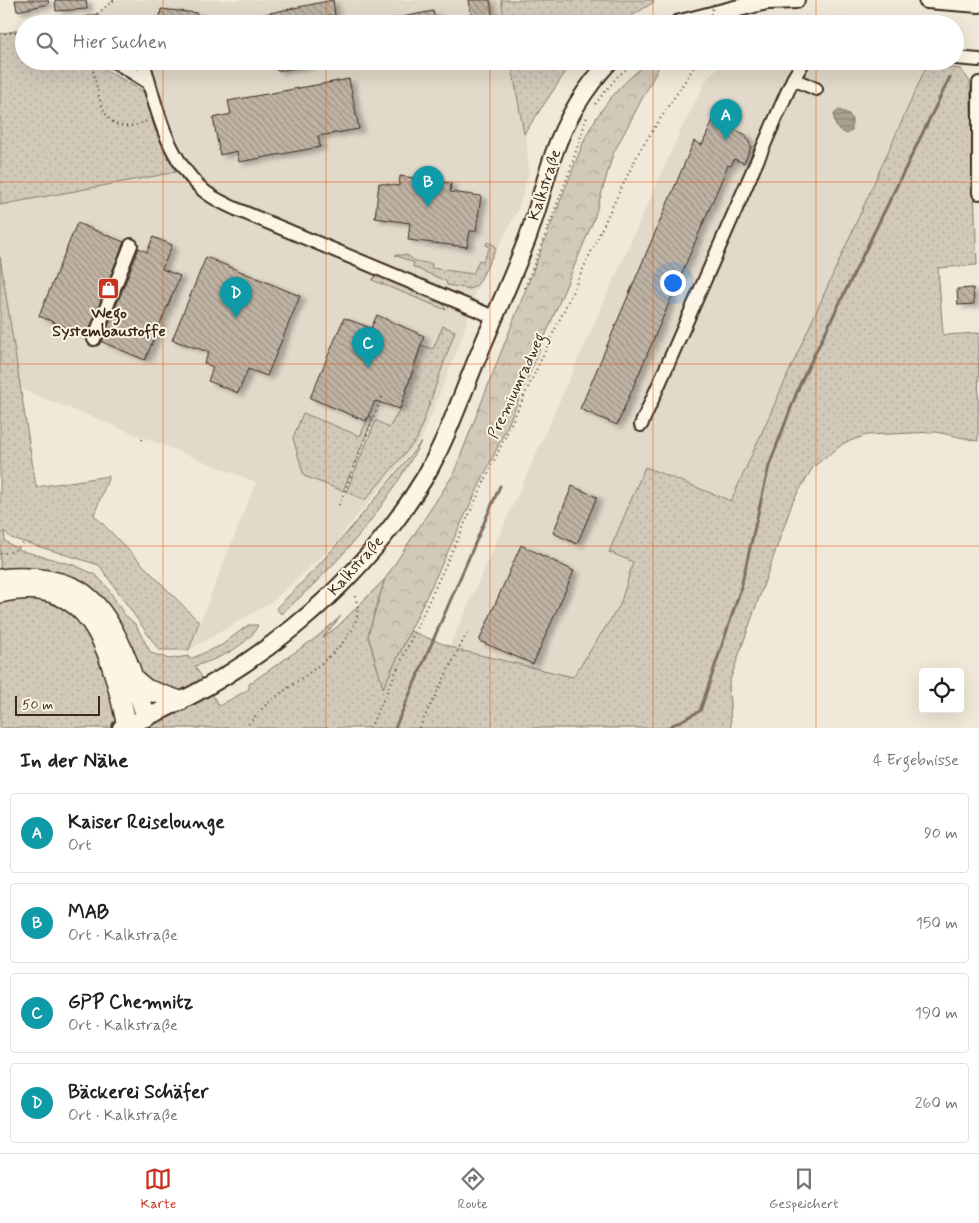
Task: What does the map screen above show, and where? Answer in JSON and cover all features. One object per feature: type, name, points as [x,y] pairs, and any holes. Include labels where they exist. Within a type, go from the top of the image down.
[{"type":"highway","points":[[0,578],[45,578],[74,587],[89,598],[110,624],[134,679],[146,717]]},
{"type":"highway","points":[[0,593],[32,589],[51,593],[78,607],[90,620],[106,647],[118,684],[124,727]]},
{"type":"highway","points":[[134,679],[146,689],[180,701]]},
{"type":"main road","points":[[711,15],[769,0],[796,0]]},
{"type":"main road","points":[[927,0],[979,4]]},
{"type":"main road","name":"Kalkstraße","points":[[124,727],[180,701],[238,669],[298,624],[336,590],[372,551],[403,511],[426,475],[446,434],[525,247],[540,204],[554,153],[569,118],[603,70]]},
{"type":"street","points":[[964,59],[979,60]]},
{"type":"street","points":[[128,70],[149,83]]},
{"type":"street","points":[[146,70],[159,115],[174,154],[183,168],[204,191],[218,200],[368,266],[494,317]]},
{"type":"street","points":[[642,425],[798,70]]},
{"type":"street","points":[[793,79],[816,89]]},
{"type":"street","points":[[979,83],[979,193]]},
{"type":"street","points":[[94,339],[131,245]]},
{"type":"path","points":[[94,15],[114,0]]},
{"type":"path","points":[[711,15],[715,0]]},
{"type":"path","points":[[0,34],[15,32]]},
{"type":"path","points":[[93,70],[104,112],[113,124],[124,128],[134,127],[159,115]]},
{"type":"path","points":[[525,288],[590,111],[618,76],[626,70]]},
{"type":"path","name":"Premiumradweg","points":[[370,728],[610,211],[640,150],[692,70]]},
{"type":"path","points":[[339,505],[383,394]]},
{"type":"path","points":[[142,440],[144,436]]},
{"type":"path","points":[[0,554],[14,551],[26,540]]},
{"type":"path","points":[[245,728],[266,705],[343,645],[355,624],[356,604]]},
{"type":"path","points":[[419,728],[467,633]]},
{"type":"shaded area","points":[[111,0],[501,0],[504,15],[97,15]]},
{"type":"shaded area","points":[[106,70],[513,70],[526,134],[529,172],[518,210],[478,284],[460,343],[421,440],[350,524],[339,540],[273,601],[189,650],[256,482],[21,389],[0,257],[0,205],[176,172],[155,130],[144,92]]},
{"type":"shaded area","points":[[715,70],[924,70],[730,502],[646,467],[609,552],[633,562],[620,605],[573,678],[458,650],[450,646],[679,134],[708,77]]},
{"type":"shaded area","points":[[839,110],[849,114],[852,120],[852,130],[847,134],[838,129],[834,121],[834,114]]},
{"type":"green space","points":[[501,0],[653,0],[654,2],[633,15],[504,15]]},
{"type":"green space","points":[[15,31],[15,70],[106,70],[144,92],[155,130],[176,172],[0,205],[0,34]]},
{"type":"green space","points":[[513,70],[567,70],[524,134]]},
{"type":"green space","points":[[639,70],[657,70],[613,154],[594,219],[508,425],[383,688],[368,635],[385,579],[453,475],[585,138],[605,105]]},
{"type":"green space","points":[[925,70],[962,70],[970,82],[977,265],[938,268],[943,335],[979,333],[978,441],[936,432],[867,435],[844,443],[813,467],[793,501],[729,683],[731,728],[0,728],[0,257],[36,487],[109,476],[94,515],[199,622],[189,650],[159,650],[99,565],[11,538],[4,531],[5,541],[19,550],[74,565],[96,575],[107,587],[124,614],[135,624],[151,653],[169,659],[188,656],[190,659],[222,645],[248,625],[258,625],[254,633],[240,646],[222,656],[195,666],[219,706],[249,689],[249,684],[317,637],[341,616],[323,637],[337,627],[385,579],[368,635],[383,687],[410,631],[459,650],[573,677],[620,605],[633,562],[609,552],[645,467],[731,501]]},
{"type":"green space","points":[[487,242],[494,245],[496,249],[478,284],[470,289],[447,285],[446,281],[413,267],[414,263],[395,255],[407,255],[415,261],[432,264],[431,268],[473,274],[479,260],[483,261],[490,247],[486,245]]},
{"type":"green space","points":[[377,275],[443,303],[446,310],[372,280]]},
{"type":"green space","points":[[443,326],[455,331],[417,439],[365,500],[346,492],[376,420],[389,428],[400,409],[421,345],[433,349]]},
{"type":"green space","points":[[303,413],[360,436],[369,416],[373,418],[343,491],[304,476],[293,438]]},
{"type":"green space","points":[[421,442],[392,491],[359,535],[323,576],[281,614],[276,608],[315,569]]},
{"type":"building","points":[[15,0],[48,0],[49,4],[17,11]]},
{"type":"building","points":[[55,0],[86,0],[87,9],[56,11]]},
{"type":"building","points":[[333,0],[335,15],[260,15]]},
{"type":"building","points":[[469,0],[490,0],[492,15],[471,15]]},
{"type":"building","points":[[161,9],[197,13],[197,15],[160,15]]},
{"type":"building","points":[[433,11],[434,15],[412,15]]},
{"type":"building","points":[[349,79],[359,129],[318,136],[320,147],[239,162],[237,151],[220,155],[213,118],[231,114],[228,101]]},
{"type":"building","points":[[713,120],[746,135],[751,147],[744,163],[734,159],[731,166],[728,165],[617,425],[580,409],[694,141],[702,145]]},
{"type":"building","points":[[400,176],[451,183],[450,192],[481,196],[476,231],[470,231],[467,247],[408,240],[410,223],[375,218],[379,183],[399,186]]},
{"type":"building","points":[[77,223],[124,242],[87,336],[39,316]]},
{"type":"building","points":[[153,237],[172,245],[162,269],[180,276],[145,360],[102,342],[139,248],[147,252]]},
{"type":"building","points":[[206,257],[300,296],[267,376],[248,369],[238,393],[208,381],[213,367],[204,363],[209,352],[172,340]]},
{"type":"building","points":[[973,288],[974,304],[958,305],[957,289]]},
{"type":"building","points":[[377,315],[424,336],[400,409],[375,401],[366,421],[310,398],[344,318],[371,328]]},
{"type":"building","points":[[572,486],[597,497],[577,544],[553,533]]},
{"type":"building","points":[[521,545],[574,571],[533,664],[479,641]]},
{"type":"waterway","points":[[667,728],[700,711],[740,591],[769,466],[800,384],[950,77]]},
{"type":"waterway","points":[[395,728],[500,486]]},
{"type":"place","name":"Kaiser Reiselounge","points":[[726,140]]},
{"type":"place","name":"MAB","points":[[428,207]]},
{"type":"place","name":"Wego Systembaustoffe","points":[[109,289]]},
{"type":"place","name":"Bäckerei Schäfer","points":[[236,318]]},
{"type":"place","name":"GPP Chemnitz","points":[[368,368]]}]
